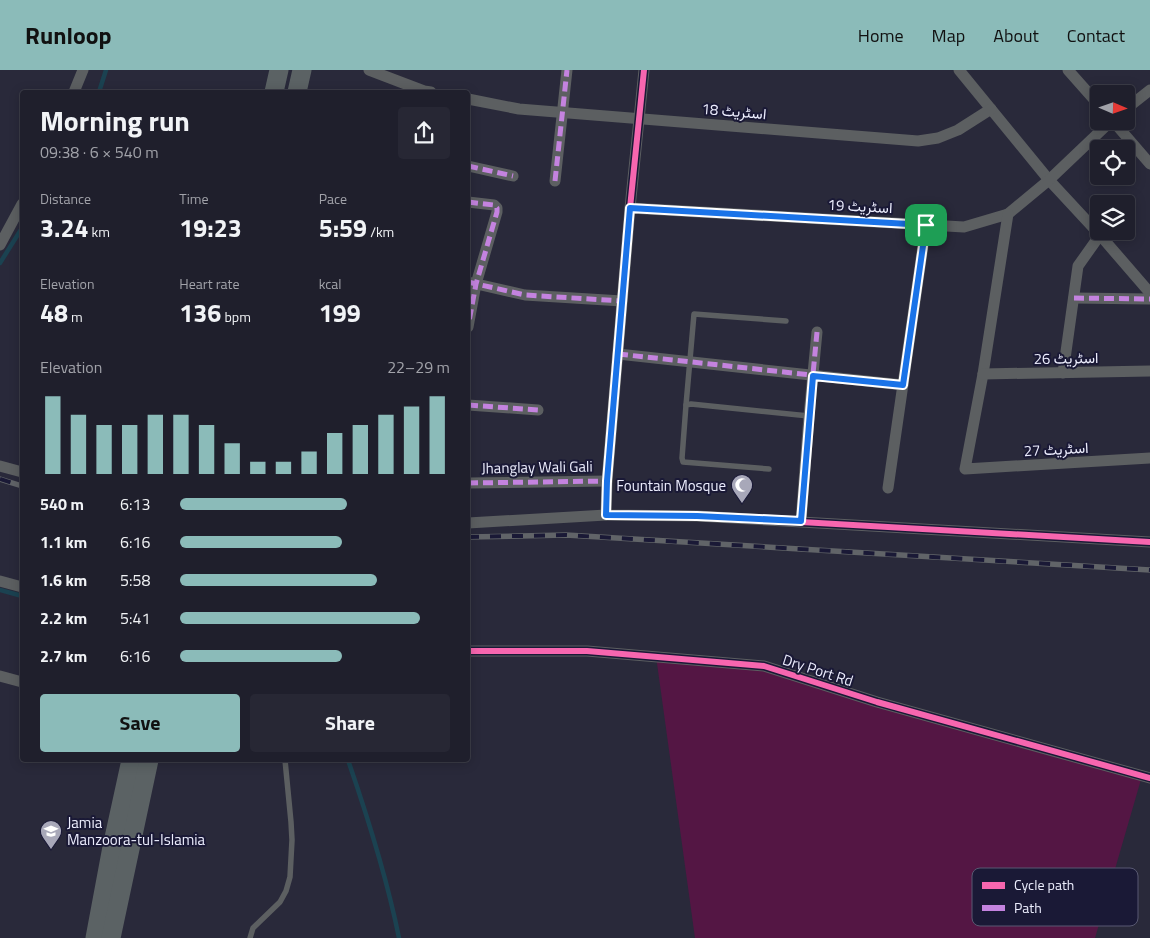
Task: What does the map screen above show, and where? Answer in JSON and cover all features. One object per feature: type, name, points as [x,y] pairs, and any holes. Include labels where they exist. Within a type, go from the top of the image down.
[{"type":"main road","points":[[274,90],[279,70]]},
{"type":"main road","points":[[297,90],[302,70]]},
{"type":"main road","points":[[95,938],[131,762]]},
{"type":"main road","points":[[111,938],[149,762]]},
{"type":"street","points":[[75,90],[83,70]]},
{"type":"street","points":[[369,70],[421,90]]},
{"type":"street","points":[[555,181],[567,70]]},
{"type":"street","points":[[606,515],[607,481],[622,301],[644,70]]},
{"type":"street","points":[[958,70],[1049,180],[1090,224]]},
{"type":"street","points":[[1068,70],[1090,95]]},
{"type":"street","points":[[1135,102],[1150,90]]},
{"type":"street","name":"اسٹریٹ 18","points":[[470,99],[519,109],[918,141],[938,138],[958,130],[991,109]]},
{"type":"street","name":"اسٹریٹ 19","points":[[630,208],[964,227],[1008,214],[1049,180],[1102,130]]},
{"type":"street","points":[[1120,130],[1150,164]]},
{"type":"street","points":[[470,166],[513,176]]},
{"type":"street","points":[[470,202],[494,205],[498,212],[472,283],[470,304]]},
{"type":"street","points":[[0,245],[20,208]]},
{"type":"street","points":[[983,374],[1008,214]]},
{"type":"street","points":[[888,488],[926,225]]},
{"type":"street","points":[[1063,373],[1078,266],[1096,240]]},
{"type":"street","points":[[1104,240],[1150,293]]},
{"type":"street","points":[[472,283],[524,295],[622,301]]},
{"type":"street","points":[[1074,298],[1150,299]]},
{"type":"street","points":[[801,521],[817,332]]},
{"type":"street","points":[[618,354],[903,385]]},
{"type":"street","name":"اسٹریٹ 26","points":[[983,374],[1150,372]]},
{"type":"street","name":"اسٹریٹ 27","points":[[983,374],[965,469],[1150,458]]},
{"type":"street","points":[[470,404],[538,410]]},
{"type":"street","points":[[0,466],[20,471]]},
{"type":"street","name":"Jhanglay Wali Gali","points":[[470,483],[607,481]]},
{"type":"street","points":[[470,523],[606,515],[697,516],[1150,542]]},
{"type":"street","points":[[0,581],[20,586]]},
{"type":"street","name":"Dry Port Rd","points":[[470,651],[587,651],[764,666],[877,702],[1150,778]]},
{"type":"street","points":[[0,676],[20,681]]},
{"type":"lane","points":[[769,469],[684,462],[682,458],[694,314],[786,321]]},
{"type":"lane","points":[[686,405],[809,416]]},
{"type":"lane","points":[[250,938],[252,928],[280,902],[290,877],[292,840],[285,762]]},
{"type":"shaded area","points":[[656,656],[764,666],[1142,776],[1115,868],[972,868],[972,926],[1098,926],[1095,938],[695,938]]},
{"type":"waterway","points":[[100,90],[106,70]]},
{"type":"waterway","points":[[0,263],[20,231]]},
{"type":"waterway","points":[[0,590],[20,595]]},
{"type":"waterway","points":[[349,762],[389,893],[399,938]]},
{"type":"railway","points":[[0,479],[20,485]]},
{"type":"railway","points":[[470,537],[566,535],[1150,570]]},
{"type":"marked path","points":[[555,181],[567,70]]},
{"type":"marked path","points":[[470,166],[513,176]]},
{"type":"marked path","points":[[470,202],[494,205],[497,208],[476,284],[470,316]]},
{"type":"marked path","points":[[470,282],[525,295],[622,301]]},
{"type":"marked path","points":[[1074,298],[1150,299]]},
{"type":"marked path","points":[[801,521],[817,332]]},
{"type":"marked path","points":[[618,354],[903,385]]},
{"type":"marked path","points":[[470,405],[538,410]]},
{"type":"marked path","points":[[470,483],[607,481]]},
{"type":"cycle path","points":[[644,70],[630,208],[607,481],[606,515],[697,516],[1150,542]]},
{"type":"cycle path","points":[[470,651],[587,651],[764,666],[877,702],[1150,778]]},
{"type":"place","name":"Fountain Mosque","points":[[742,504]]},
{"type":"place","name":"Jamia Manzoora-tul-Islamia","points":[[51,850]]},
{"type":"route","points":[[630,208],[926,225],[903,385],[813,376],[801,521],[697,516],[606,515],[607,481],[630,208]]}]
